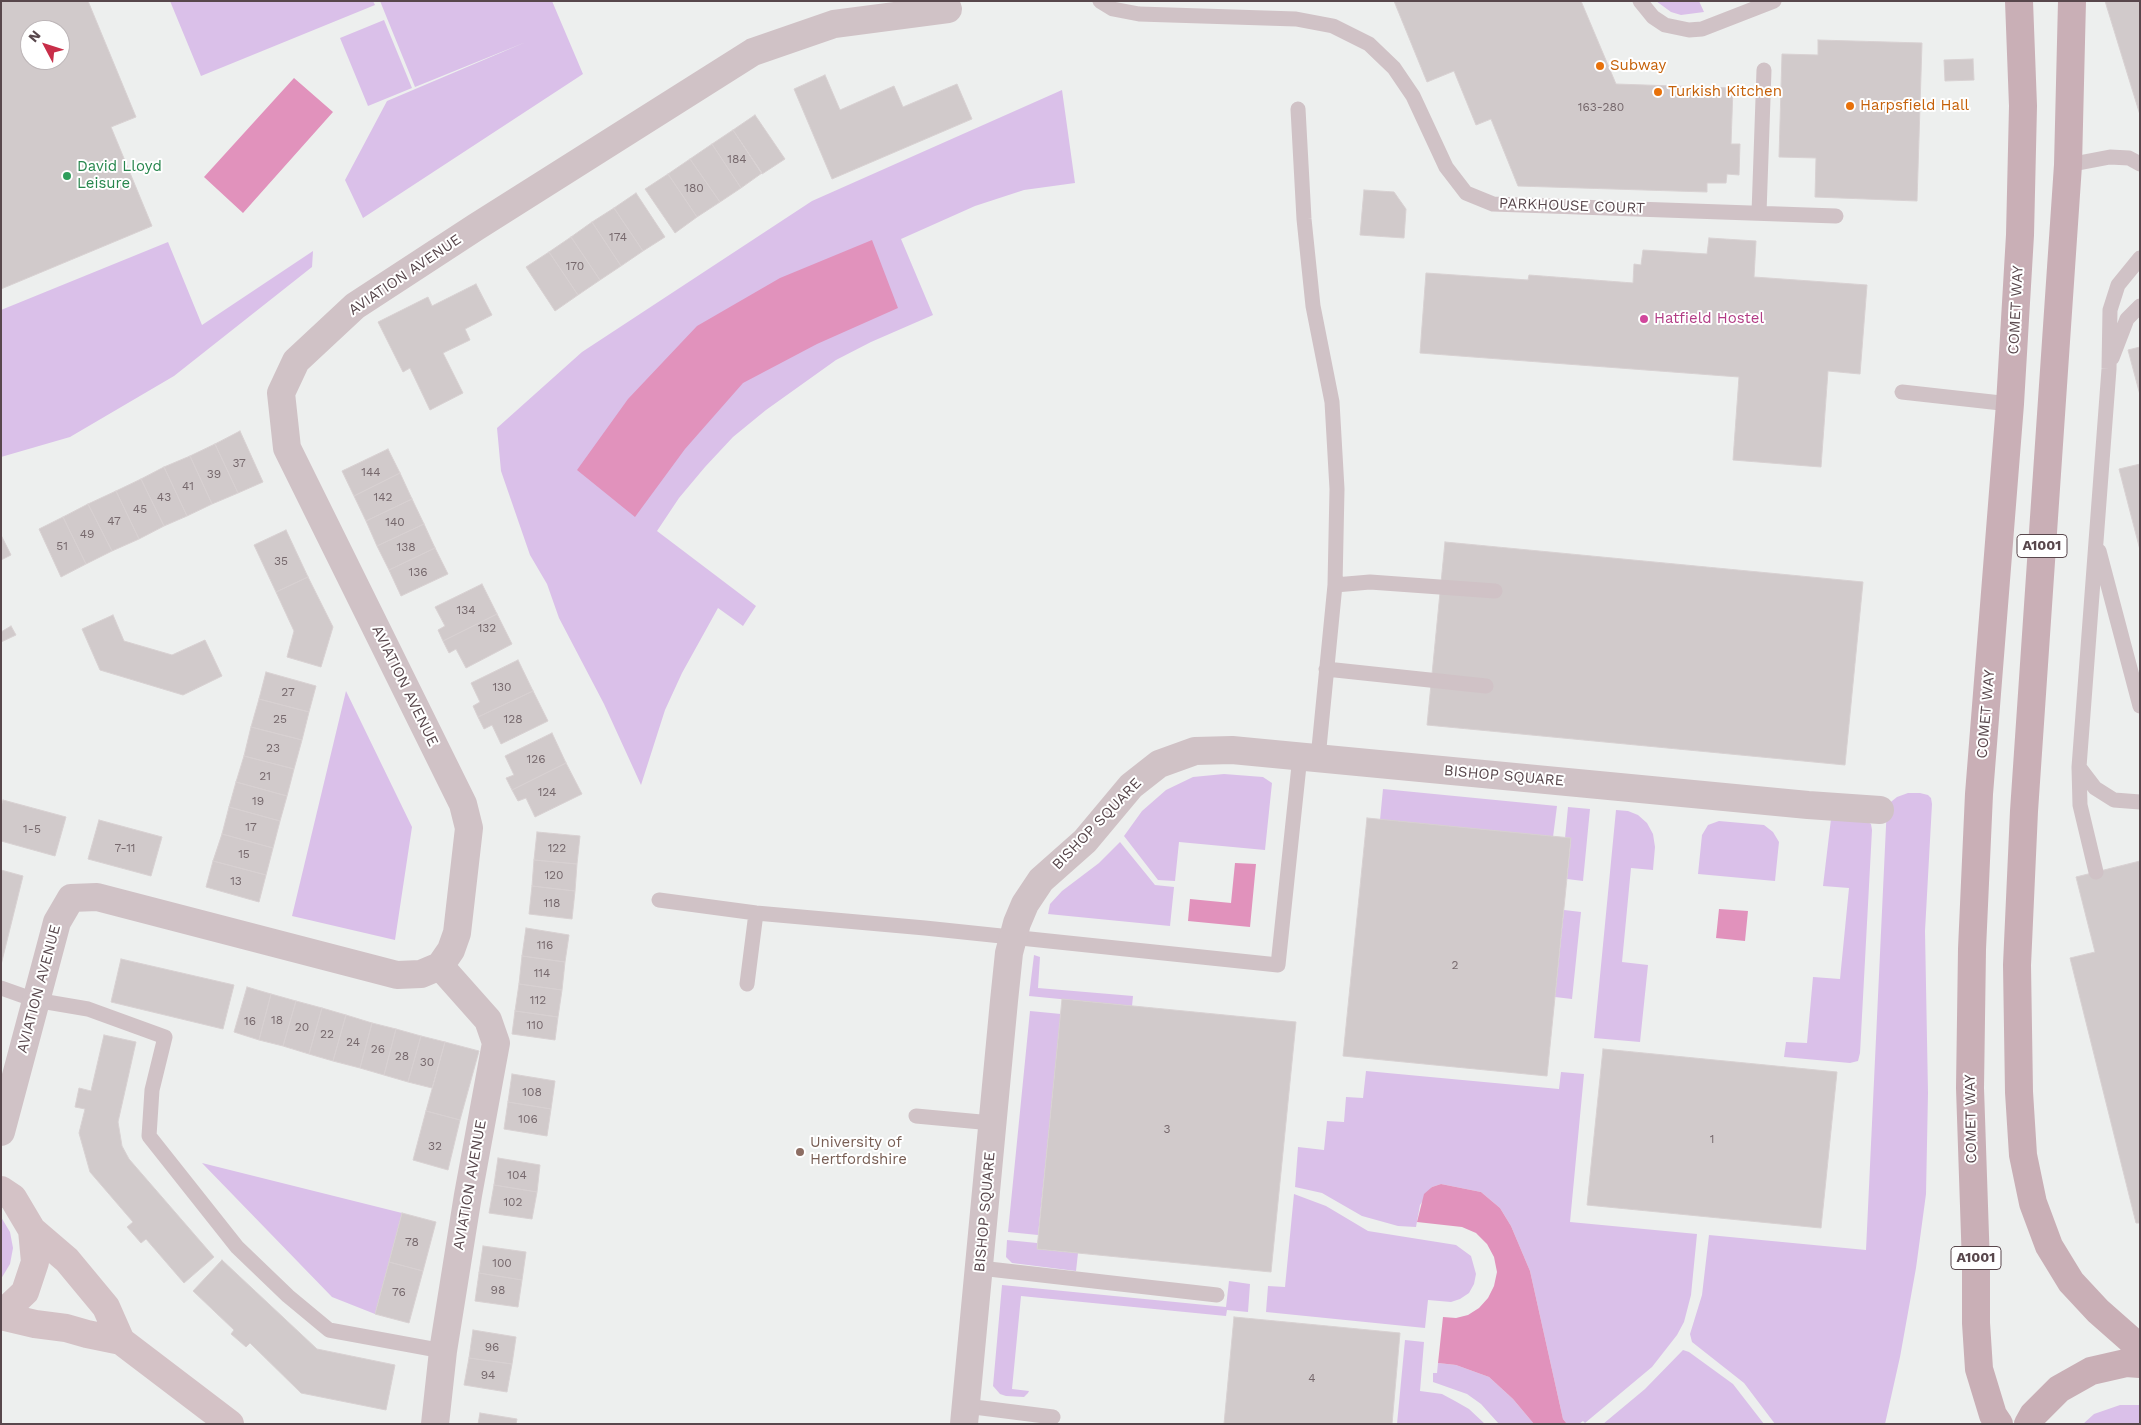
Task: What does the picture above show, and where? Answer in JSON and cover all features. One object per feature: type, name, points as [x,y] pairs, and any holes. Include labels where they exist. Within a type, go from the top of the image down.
[{"type":"main road","name":"COMET WAY","points":[[1999,1424],[1993,1415],[1979,1369],[1976,1323],[1970,1088],[1972,949],[1979,794],[2010,404],[2020,225],[2022,106],[2020,1]]},
{"type":"main road","name":"A1001","points":[[2072,1],[2068,165],[2024,811],[2017,965],[2019,1100],[2023,1155],[2031,1194],[2049,1246],[2071,1282],[2098,1310],[2140,1348]]},
{"type":"main road","points":[[2028,1424],[2033,1415],[2059,1389],[2091,1371],[2126,1363],[2140,1364]]},
{"type":"street","name":"AVIATION AVENUE","points":[[1,1132],[57,922],[71,898],[97,897],[397,975],[422,974],[440,966],[451,950],[457,932],[469,828],[463,804],[287,448],[281,393],[296,361],[355,306],[476,226],[754,52],[834,24],[948,9]]},
{"type":"street","name":"BISHOP SQUARE","points":[[965,1415],[992,1123],[1012,938],[1025,904],[1042,880],[1085,841],[1131,786],[1159,764],[1195,751],[1232,750],[1798,804],[1880,810]]},
{"type":"street","name":"AVIATION AVENUE","points":[[435,1424],[443,1352],[468,1195],[496,1043],[488,1020],[440,966]]},
{"type":"street","points":[[1,1190],[13,1198],[32,1230],[67,1260],[106,1307],[121,1341]]},
{"type":"street","points":[[1,1315],[25,1292],[35,1262],[32,1230]]},
{"type":"street","points":[[1,1315],[35,1324],[66,1328],[121,1341],[230,1424]]},
{"type":"lane","name":"PARKHOUSE COURT","points":[[1100,1],[1113,9],[1139,14],[1296,19],[1333,26],[1369,44],[1394,68],[1413,96],[1446,167],[1466,193],[1493,204],[1836,216]]},
{"type":"lane","points":[[1640,1],[1653,17],[1665,25],[1689,30],[1702,30],[1774,1]]},
{"type":"lane","points":[[1759,213],[1764,70]]},
{"type":"lane","points":[[659,900],[756,914],[925,928],[1278,965],[1309,757],[1326,669],[1335,585],[1337,489],[1332,402],[1313,306],[1304,219],[1298,109]]},
{"type":"lane","points":[[2068,165],[2110,157],[2128,158],[2140,164]]},
{"type":"lane","points":[[2096,872],[2080,804],[2079,767],[2109,368],[2110,310],[2118,284],[2140,258]]},
{"type":"lane","points":[[2109,368],[2127,319],[2140,306]]},
{"type":"lane","points":[[1902,392],[2010,404]]},
{"type":"lane","points":[[2097,540],[2140,706]]},
{"type":"lane","points":[[1335,585],[1370,582],[1440,589],[1495,591]]},
{"type":"lane","points":[[1326,669],[1486,686]]},
{"type":"lane","points":[[2079,767],[2095,788],[2114,800],[2140,802]]},
{"type":"lane","points":[[747,984],[756,914]]},
{"type":"lane","points":[[1,988],[36,1000],[88,1009],[165,1037],[152,1090],[149,1136],[237,1246],[288,1296],[329,1330],[443,1352]]},
{"type":"lane","points":[[916,1116],[992,1123]]},
{"type":"lane","points":[[980,1268],[1217,1295]]},
{"type":"lane","points":[[965,1415],[1053,1417]]},
{"type":"shaded area","points":[[170,1],[373,1],[375,5],[201,76]]},
{"type":"shaded area","points":[[380,1],[552,1],[583,74],[363,218],[345,180],[387,101],[526,42],[415,87]]},
{"type":"shaded area","points":[[1656,1],[1699,1],[1704,12],[1681,15],[1671,12]]},
{"type":"shaded area","points":[[384,20],[412,88],[368,106],[340,38]]},
{"type":"shaded area","points":[[294,78],[333,112],[243,213],[204,177]]},
{"type":"shaded area","points":[[1062,90],[1075,183],[1024,190],[975,206],[901,239],[933,315],[871,342],[836,360],[766,410],[733,437],[705,467],[679,498],[657,531],[756,606],[743,626],[718,608],[682,673],[665,710],[641,785],[604,704],[559,618],[547,584],[530,555],[501,471],[497,428],[582,352],[812,201]]},
{"type":"shaded area","points":[[872,240],[898,308],[817,344],[743,383],[685,449],[635,517],[577,470],[628,399],[697,326],[780,278]]},
{"type":"shaded area","points":[[168,242],[202,325],[313,251],[312,267],[174,376],[70,437],[1,457],[1,310]]},
{"type":"shaded area","points":[[346,691],[412,827],[395,940],[292,916]]},
{"type":"shaded area","points":[[1224,774],[1263,777],[1272,783],[1265,850],[1179,842],[1175,881],[1158,880],[1124,836],[1142,811],[1166,790],[1193,777]]},
{"type":"shaded area","points":[[1383,789],[1557,806],[1553,837],[1380,820]]},
{"type":"shaded area","points":[[1908,793],[1928,795],[1931,798],[1932,804],[1925,931],[1928,1093],[1926,1194],[1916,1268],[1900,1357],[1885,1424],[1775,1424],[1744,1383],[1692,1342],[1690,1334],[1702,1295],[1709,1235],[1866,1250],[1887,805],[1897,797]]},
{"type":"shaded area","points":[[1568,807],[1590,809],[1583,881],[1567,879],[1571,839],[1565,838]]},
{"type":"shaded area","points":[[1616,810],[1628,811],[1638,815],[1647,823],[1653,834],[1655,847],[1653,870],[1631,868],[1622,962],[1648,965],[1640,1042],[1594,1038]]},
{"type":"shaded area","points":[[1831,819],[1866,821],[1871,824],[1872,830],[1860,1053],[1858,1061],[1850,1063],[1784,1057],[1786,1042],[1807,1043],[1813,977],[1840,979],[1849,888],[1823,886]]},
{"type":"shaded area","points":[[1719,821],[1764,825],[1773,832],[1779,842],[1775,881],[1698,874],[1702,835],[1708,825]]},
{"type":"shaded area","points":[[1120,842],[1155,885],[1174,887],[1170,926],[1048,914],[1050,904],[1062,891],[1099,863]]},
{"type":"shaded area","points":[[1235,863],[1256,864],[1250,927],[1188,921],[1190,899],[1231,903]]},
{"type":"shaded area","points":[[1719,909],[1748,911],[1745,941],[1716,938]]},
{"type":"shaded area","points":[[1564,910],[1581,912],[1572,999],[1555,997]]},
{"type":"shaded area","points":[[1034,955],[1040,957],[1038,988],[1133,996],[1132,1006],[1029,996]]},
{"type":"shaded area","points":[[1030,1011],[1061,1014],[1038,1235],[1008,1232]]},
{"type":"shaded area","points":[[1366,1071],[1559,1089],[1561,1072],[1584,1074],[1570,1222],[1697,1234],[1691,1295],[1684,1322],[1677,1335],[1652,1367],[1585,1423],[1583,1421],[1579,1424],[1567,1424],[1563,1419],[1530,1271],[1511,1226],[1500,1208],[1481,1192],[1441,1184],[1432,1187],[1420,1205],[1416,1227],[1398,1226],[1362,1216],[1322,1193],[1295,1187],[1298,1147],[1324,1150],[1327,1121],[1344,1122],[1346,1097],[1363,1098]]},
{"type":"shaded area","points":[[202,1163],[402,1213],[375,1314],[332,1297]]},
{"type":"shaded area","points":[[1441,1184],[1481,1192],[1500,1208],[1511,1226],[1530,1271],[1563,1419],[1567,1424],[1534,1424],[1513,1399],[1489,1377],[1456,1365],[1438,1363],[1443,1317],[1456,1318],[1468,1315],[1479,1308],[1488,1298],[1494,1286],[1497,1272],[1494,1257],[1487,1244],[1476,1233],[1462,1227],[1417,1222],[1424,1194],[1432,1187]]},
{"type":"shaded area","points":[[1294,1194],[1326,1206],[1368,1231],[1456,1245],[1471,1256],[1476,1274],[1474,1284],[1469,1293],[1460,1299],[1451,1302],[1428,1300],[1425,1328],[1266,1312],[1268,1286],[1285,1287]]},
{"type":"shaded area","points":[[1,1217],[10,1232],[13,1248],[10,1264],[1,1279]]},
{"type":"shaded area","points":[[1007,1240],[1037,1243],[1037,1249],[1078,1253],[1076,1271],[1012,1263],[1006,1257]]},
{"type":"shaded area","points":[[1229,1281],[1250,1284],[1248,1312],[1227,1310],[1226,1316],[1021,1296],[1012,1389],[1029,1391],[1024,1397],[1006,1396],[1000,1394],[993,1386],[1002,1285],[1226,1307]]},
{"type":"shaded area","points":[[1405,1340],[1424,1342],[1420,1391],[1442,1394],[1469,1409],[1485,1424],[1397,1424]]},
{"type":"shaded area","points":[[1683,1350],[1689,1352],[1733,1384],[1764,1424],[1603,1424],[1645,1389]]},
{"type":"shaded area","points":[[1438,1363],[1456,1365],[1489,1377],[1513,1399],[1534,1424],[1499,1424],[1481,1404],[1467,1394],[1433,1382],[1433,1373],[1437,1373]]},
{"type":"shaded area","points":[[2120,1405],[2140,1405],[2140,1424],[2083,1424],[2094,1414]]},
{"type":"building","name":"David Lloyd Leisure","points":[[1,1],[88,1],[136,117],[111,127],[152,226],[1,289]]},
{"type":"building","points":[[1394,1],[1581,1],[1616,84],[1733,88],[1731,144],[1740,144],[1739,175],[1727,174],[1726,183],[1707,183],[1707,192],[1518,186],[1491,119],[1476,125],[1454,71],[1427,82]]},
{"type":"building","points":[[2105,1],[2140,1],[2140,115]]},
{"type":"building","name":"Harpsfield Hall","points":[[1818,40],[1922,43],[1917,201],[1815,197],[1816,158],[1779,157],[1782,54],[1818,55]]},
{"type":"building","points":[[1973,59],[1974,80],[1945,81],[1944,60]]},
{"type":"building","points":[[825,75],[840,110],[894,86],[903,107],[957,84],[972,119],[832,179],[794,89]]},
{"type":"building","points":[[755,115],[785,159],[762,174],[733,130]]},
{"type":"building","points":[[733,130],[762,173],[741,188],[712,144]]},
{"type":"building","points":[[712,144],[741,188],[720,202],[690,159]]},
{"type":"building","points":[[690,159],[720,202],[697,217],[668,174]]},
{"type":"building","points":[[668,174],[697,217],[675,233],[645,189]]},
{"type":"building","points":[[1364,190],[1394,192],[1406,209],[1404,238],[1360,235]]},
{"type":"building","points":[[636,193],[665,237],[643,251],[614,208]]},
{"type":"building","points":[[614,208],[643,251],[621,266],[592,222]]},
{"type":"building","points":[[592,222],[621,266],[600,280],[571,237]]},
{"type":"building","points":[[571,237],[600,280],[578,295],[549,252]]},
{"type":"building","name":"Hatfield Hostel","points":[[1709,238],[1756,241],[1754,277],[1867,285],[1860,374],[1828,371],[1821,467],[1733,460],[1739,377],[1420,353],[1426,273],[1528,280],[1529,275],[1633,283],[1634,264],[1641,265],[1643,250],[1707,254]]},
{"type":"building","points":[[549,252],[578,295],[555,311],[526,267]]},
{"type":"building","points":[[476,284],[492,315],[465,329],[470,340],[443,353],[463,393],[430,410],[410,368],[403,372],[378,322],[428,297],[432,306]]},
{"type":"building","points":[[2140,347],[2140,395],[2128,350]]},
{"type":"building","points":[[240,431],[263,482],[238,493],[215,444]]},
{"type":"building","points":[[215,444],[238,493],[212,504],[190,456]]},
{"type":"building","points":[[388,449],[400,473],[354,496],[342,471]]},
{"type":"building","points":[[190,456],[212,504],[187,516],[164,467]]},
{"type":"building","points":[[2140,464],[2140,550],[2119,469]]},
{"type":"building","points":[[164,467],[187,516],[164,526],[141,479]]},
{"type":"building","points":[[400,473],[412,499],[366,521],[354,496]]},
{"type":"building","points":[[141,479],[164,526],[139,539],[116,491]]},
{"type":"building","points":[[116,491],[139,539],[112,551],[88,504]]},
{"type":"building","points":[[412,499],[424,524],[377,546],[366,521]]},
{"type":"building","points":[[88,504],[112,551],[86,564],[63,517]]},
{"type":"building","points":[[63,517],[86,564],[61,577],[39,529]]},
{"type":"building","points":[[424,524],[435,548],[389,570],[377,546]]},
{"type":"building","points":[[286,530],[308,577],[276,592],[254,545]]},
{"type":"building","points":[[1,535],[11,555],[1,560]]},
{"type":"building","points":[[1445,542],[1863,582],[1845,765],[1427,725]]},
{"type":"building","points":[[435,548],[448,574],[401,596],[389,570]]},
{"type":"building","points":[[308,577],[333,627],[321,667],[287,657],[294,631],[276,592]]},
{"type":"building","points":[[482,584],[497,614],[443,641],[438,630],[445,626],[435,607]]},
{"type":"building","points":[[497,614],[512,644],[466,668],[456,649],[449,653],[443,641]]},
{"type":"building","points":[[113,615],[124,641],[172,655],[205,640],[222,676],[183,695],[100,670],[82,629]]},
{"type":"building","points":[[11,626],[16,635],[1,642],[1,632]]},
{"type":"building","points":[[518,660],[533,691],[478,717],[473,706],[480,702],[471,683]]},
{"type":"building","points":[[266,672],[316,686],[309,712],[259,699]]},
{"type":"building","points":[[533,691],[548,721],[501,744],[492,725],[484,729],[478,717]]},
{"type":"building","points":[[259,699],[309,712],[302,740],[251,727]]},
{"type":"building","points":[[251,727],[302,740],[294,769],[244,756]]},
{"type":"building","points":[[552,733],[566,763],[512,790],[506,778],[514,775],[505,756]]},
{"type":"building","points":[[244,756],[294,769],[287,796],[236,782]]},
{"type":"building","points":[[566,763],[582,794],[535,817],[526,798],[518,801],[512,790]]},
{"type":"building","points":[[236,782],[287,796],[280,821],[229,807]]},
{"type":"building","points":[[3,800],[66,817],[55,856],[1,841],[1,806]]},
{"type":"building","points":[[229,807],[280,821],[273,848],[222,834]]},
{"type":"building","points":[[1367,818],[1571,838],[1547,1076],[1343,1056]]},
{"type":"building","points":[[99,820],[162,837],[151,876],[88,859]]},
{"type":"building","points":[[537,832],[580,836],[577,864],[534,860]]},
{"type":"building","points":[[222,834],[273,848],[266,875],[213,861]]},
{"type":"building","points":[[534,860],[577,864],[575,891],[532,886]]},
{"type":"building","points":[[213,861],[266,875],[259,902],[206,887]]},
{"type":"building","points":[[2140,861],[2140,1223],[2136,1223],[2070,958],[2095,952],[2076,877]]},
{"type":"building","points":[[1,870],[23,876],[1,965]]},
{"type":"building","points":[[532,886],[575,891],[572,919],[529,914]]},
{"type":"building","points":[[526,928],[569,935],[565,962],[522,956]]},
{"type":"building","points":[[522,956],[565,962],[562,990],[519,984]]},
{"type":"building","points":[[121,959],[234,985],[223,1029],[111,1002]]},
{"type":"building","points":[[519,984],[562,990],[558,1017],[515,1011]]},
{"type":"building","points":[[247,987],[271,994],[259,1040],[234,1032]]},
{"type":"building","points":[[271,994],[296,1001],[283,1046],[259,1040]]},
{"type":"building","points":[[1062,999],[1296,1022],[1271,1272],[1037,1249]]},
{"type":"building","points":[[296,1001],[322,1008],[309,1054],[283,1046]]},
{"type":"building","points":[[322,1008],[346,1015],[333,1061],[309,1054]]},
{"type":"building","points":[[515,1011],[558,1017],[555,1040],[512,1034]]},
{"type":"building","points":[[346,1015],[372,1023],[360,1068],[333,1061]]},
{"type":"building","points":[[372,1023],[396,1029],[384,1075],[360,1068]]},
{"type":"building","points":[[396,1029],[421,1036],[408,1082],[384,1075]]},
{"type":"building","points":[[104,1035],[136,1042],[118,1122],[122,1146],[129,1159],[214,1257],[184,1283],[146,1239],[141,1243],[127,1227],[133,1222],[90,1172],[79,1133],[85,1109],[75,1107],[79,1088],[91,1091]]},
{"type":"building","points":[[421,1036],[445,1042],[432,1088],[408,1082]]},
{"type":"building","points":[[445,1042],[479,1051],[460,1120],[426,1111]]},
{"type":"building","points":[[1603,1049],[1837,1072],[1821,1228],[1587,1205]]},
{"type":"building","points":[[512,1074],[555,1081],[551,1109],[508,1102]]},
{"type":"building","points":[[508,1102],[551,1109],[547,1136],[504,1129]]},
{"type":"building","points":[[426,1111],[460,1120],[448,1170],[413,1160]]},
{"type":"building","points":[[498,1158],[540,1165],[537,1192],[494,1185]]},
{"type":"building","points":[[494,1185],[537,1192],[532,1219],[489,1213]]},
{"type":"building","points":[[402,1213],[436,1222],[423,1271],[389,1262]]},
{"type":"building","points":[[483,1246],[526,1252],[522,1280],[479,1273]]},
{"type":"building","points":[[222,1260],[317,1349],[395,1365],[386,1410],[301,1393],[250,1343],[246,1347],[231,1334],[234,1330],[193,1291]]},
{"type":"building","points":[[389,1262],[423,1271],[409,1323],[375,1314]]},
{"type":"building","points":[[479,1273],[522,1280],[518,1307],[475,1301]]},
{"type":"building","points":[[1234,1317],[1400,1333],[1392,1424],[1224,1424]]},
{"type":"building","points":[[473,1330],[516,1337],[512,1364],[469,1358]]},
{"type":"building","points":[[469,1358],[512,1364],[507,1392],[464,1385]]},
{"type":"building","points":[[480,1413],[517,1419],[516,1424],[478,1424]]},
{"type":"place","name":"Subway","points":[[1600,66]]},
{"type":"place","name":"Turkish Kitchen","points":[[1658,92]]},
{"type":"place","name":"Harpsfield Hall","points":[[1850,106]]},
{"type":"place","name":"David Lloyd Leisure","points":[[67,176]]},
{"type":"place","name":"Hatfield Hostel","points":[[1644,319]]},
{"type":"place","name":"University of Hertfordshire","points":[[800,1152]]}]
